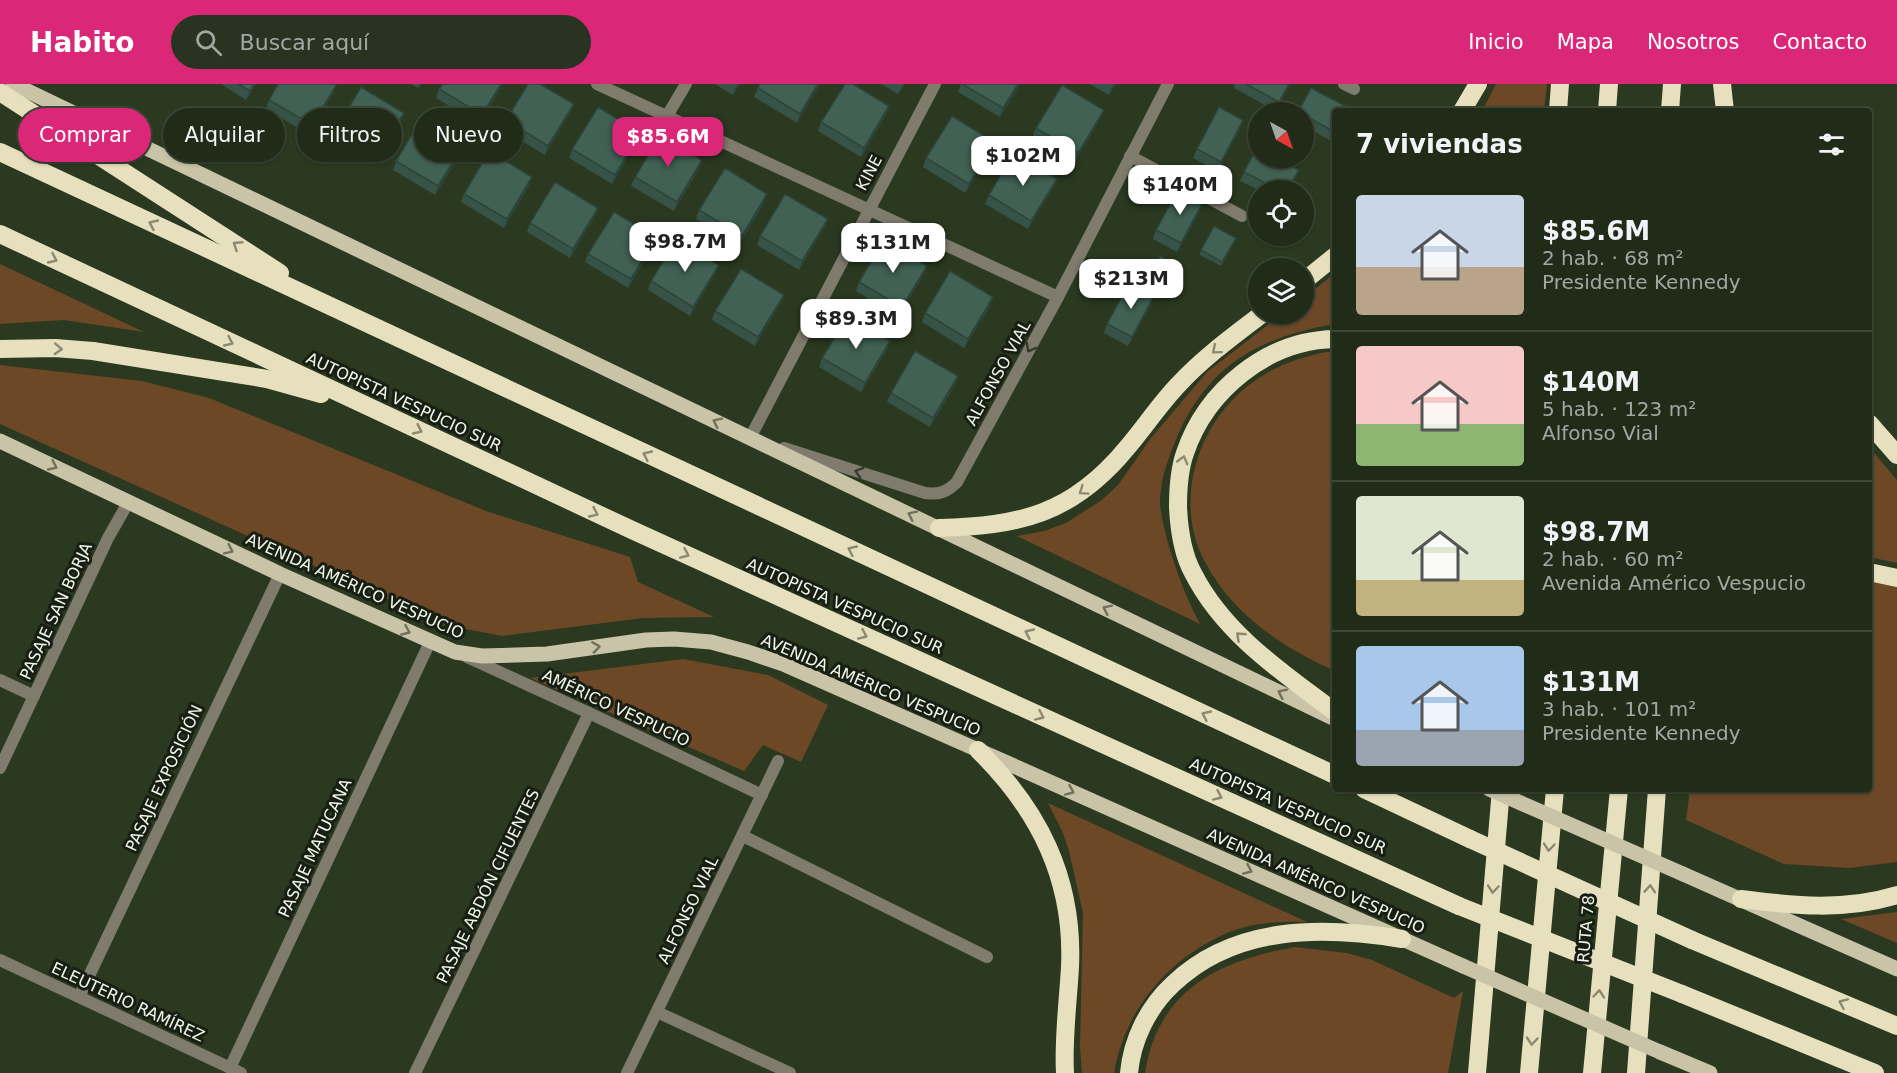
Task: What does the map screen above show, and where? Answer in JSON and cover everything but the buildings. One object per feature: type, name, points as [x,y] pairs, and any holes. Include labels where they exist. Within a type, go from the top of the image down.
[{"type":"highway","points":[[1464,108],[1478,84]]},
{"type":"highway","points":[[1558,108],[1560,84]]},
{"type":"highway","points":[[1607,108],[1609,84]]},
{"type":"highway","points":[[1670,108],[1671,84]]},
{"type":"highway","points":[[1717,108],[1721,84]]},
{"type":"highway","points":[[1721,84],[1725,108]]},
{"type":"highway","points":[[0,92],[339,311]]},
{"type":"highway","points":[[0,152],[1332,775]]},
{"type":"highway","name":"AUTOPISTA VESPUCIO SUR","points":[[0,234],[643,535],[1459,906],[1875,1073]]},
{"type":"highway","points":[[1314,273],[1332,258]]},
{"type":"highway","points":[[939,528],[985,527],[1016,521],[1050,510],[1078,495],[1091,486],[1115,462],[1178,385],[1197,366],[1250,324]]},
{"type":"highway","points":[[1332,339],[1310,342],[1279,351],[1248,369],[1221,393],[1199,422],[1184,455],[1178,502],[1181,535],[1187,559],[1210,603],[1247,644],[1332,710]]},
{"type":"highway","points":[[0,349],[56,348],[132,357],[267,380],[365,405]]},
{"type":"highway","points":[[1872,426],[1897,455]]},
{"type":"highway","points":[[1872,573],[1897,578]]},
{"type":"highway","points":[[978,750],[1010,784],[1033,817],[1050,848],[1062,885],[1070,944],[1065,1073]]},
{"type":"highway","points":[[1370,792],[1692,940],[1897,1026]]},
{"type":"highway","points":[[1476,1068],[1501,792]]},
{"type":"highway","points":[[1529,1073],[1555,792]]},
{"type":"highway","name":"RUTA 78","points":[[1592,1073],[1619,792]]},
{"type":"highway","points":[[1636,1073],[1657,792]]},
{"type":"highway","points":[[1741,899],[1831,907],[1865,903],[1897,895]]},
{"type":"highway","points":[[1129,1073],[1132,1053],[1141,1030],[1160,997],[1186,972],[1215,954],[1263,936],[1300,932],[1366,933],[1402,939]]},
{"type":"main road","points":[[13,84],[1332,717]]},
{"type":"main road","name":"AVENIDA AMÉRICO VESPUCIO","points":[[0,441],[280,574],[455,652],[482,656],[548,654],[646,640],[674,639],[711,642],[783,664],[1463,966],[1710,1073]]},
{"type":"main road","points":[[1496,792],[1897,969]]},
{"type":"street","points":[[597,84],[1058,297]]},
{"type":"street","points":[[667,116],[686,84]]},
{"type":"street","name":"KINE","points":[[750,438],[935,84]]},
{"type":"street","name":"ALFONSO VIAL","points":[[750,438],[925,493],[943,493],[950,489],[957,482],[1058,297],[1167,84]]},
{"type":"street","points":[[1130,156],[1242,216]]},
{"type":"street","name":"PASAJE SAN BORJA","points":[[0,768],[108,538],[129,501]]},
{"type":"street","name":"PASAJE EXPOSICIÓN","points":[[79,997],[280,574]]},
{"type":"street","name":"PASAJE MATUCANA","points":[[236,1070],[430,642]]},
{"type":"street","name":"AMÉRICO VESPUCIO","points":[[455,652],[762,795]]},
{"type":"street","points":[[0,680],[34,696]]},
{"type":"street","name":"PASAJE ABDÓN CIFUENTES","points":[[416,1073],[590,713]]},
{"type":"street","name":"ALFONSO VIAL","points":[[627,1073],[778,761]]},
{"type":"street","points":[[742,836],[987,957]]},
{"type":"street","name":"ELEUTERIO RAMÍREZ","points":[[0,960],[236,1070]]},
{"type":"street","points":[[657,1012],[790,1073]]},
{"type":"shaded area","points":[[1496,84],[1547,84],[1544,108],[1484,108]]},
{"type":"shaded area","points":[[0,264],[144,332],[64,320],[0,324]]},
{"type":"shaded area","points":[[1332,275],[1332,325],[1282,337],[1258,347],[1237,360],[1202,394],[1187,416],[1172,449],[1161,487],[1161,513],[1178,574],[1200,624],[1017,536],[1044,531],[1066,523],[1102,500],[1118,485],[1151,438],[1207,372],[1269,324],[1314,324],[1314,290]]},
{"type":"shaded area","points":[[1332,352],[1332,670],[1278,640],[1244,613],[1230,598],[1216,581],[1205,562],[1195,538],[1191,512],[1192,486],[1197,460],[1207,436],[1221,414],[1238,394],[1259,378],[1308,356]]},
{"type":"shaded area","points":[[0,365],[142,381],[209,398],[486,511],[630,557],[638,582],[714,617],[643,618],[502,636],[445,625],[0,424]]},
{"type":"shaded area","points":[[1872,451],[1897,480],[1897,563],[1872,558]]},
{"type":"shaded area","points":[[1872,577],[1897,582],[1897,862],[1849,868],[1784,864],[1686,820],[1690,792],[1872,792]]},
{"type":"shaded area","points":[[683,659],[768,675],[828,705],[801,762],[763,745],[744,771],[530,678]]},
{"type":"shaded area","points":[[1048,803],[1307,922],[1272,922],[1238,929],[1194,951],[1157,984],[1141,1004],[1120,1048],[1114,1073],[1082,1073],[1080,1047],[1083,913],[1069,851]]},
{"type":"shaded area","points":[[1897,912],[1897,943],[1841,919]]},
{"type":"shaded area","points":[[1295,947],[1347,953],[1372,960],[1454,998],[1463,991],[1448,1073],[1145,1073],[1152,1044],[1163,1020],[1178,1000],[1197,983],[1218,970],[1242,960]]}]
